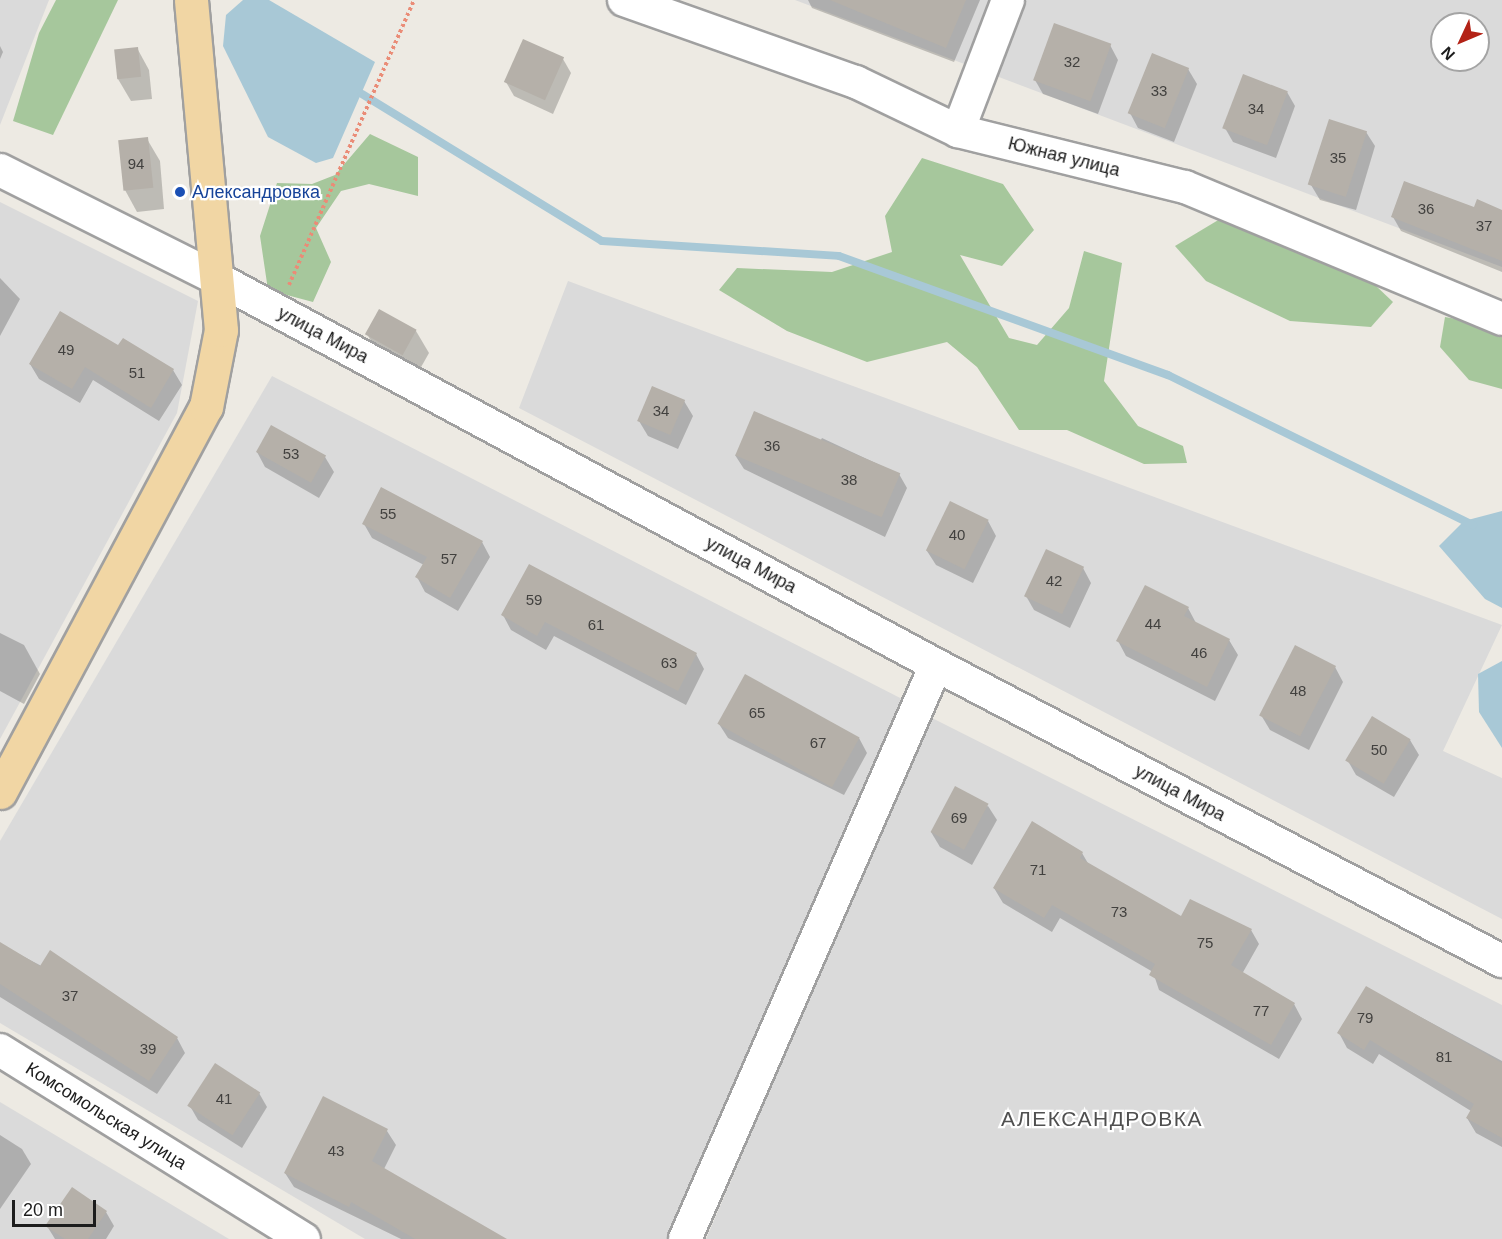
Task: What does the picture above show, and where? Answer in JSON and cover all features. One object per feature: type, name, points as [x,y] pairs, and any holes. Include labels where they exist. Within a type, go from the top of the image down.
[{"type":"main road","points":[[0,792],[206,407],[221,330],[191,0]]},
{"type":"street","name":"Южная улица","points":[[624,0],[856,82],[958,131],[1185,187],[1502,319]]},
{"type":"street","points":[[958,131],[1008,0]]},
{"type":"street","name":"улица Мира","points":[[0,170],[278,310],[936,665],[1502,961]]},
{"type":"street","points":[[685,1239],[936,665]]},
{"type":"street","name":"Комсомольская улица","points":[[0,1050],[304,1239]]},
{"type":"path","points":[[278,310],[414,0]]},
{"type":"shaded area","points":[[0,0],[49,0],[0,125]]},
{"type":"shaded area","points":[[795,0],[1502,0],[1502,267]]},
{"type":"shaded area","points":[[0,202],[198,301],[177,413],[0,739]]},
{"type":"shaded area","points":[[568,281],[1502,625],[1443,751],[1502,778],[1502,919],[519,408]]},
{"type":"shaded area","points":[[272,376],[908,702],[667,1239],[365,1239],[0,1023],[0,841]]},
{"type":"shaded area","points":[[930,717],[1502,1005],[1502,1239],[706,1239]]},
{"type":"shaded area","points":[[0,1102],[229,1239],[0,1239]]},
{"type":"green space","points":[[56,0],[118,0],[53,135],[13,121],[39,33]]},
{"type":"green space","points":[[370,134],[418,157],[418,196],[369,184],[341,191],[316,228],[331,262],[313,302],[268,290],[260,236],[277,183],[312,184],[335,175]]},
{"type":"green space","points":[[922,158],[1003,184],[1034,230],[1002,266],[960,255],[1009,338],[1037,345],[1069,308],[1084,251],[1122,263],[1104,381],[1138,426],[1183,446],[1187,463],[1144,464],[1067,430],[1019,430],[977,367],[947,342],[867,362],[787,331],[719,290],[737,268],[832,272],[892,252],[885,216]]},
{"type":"green space","points":[[1220,219],[1273,233],[1375,285],[1393,302],[1371,327],[1290,321],[1206,281],[1175,246]]},
{"type":"green space","points":[[1445,317],[1485,324],[1502,337],[1502,389],[1469,380],[1440,347]]},
{"type":"water","points":[[243,0],[269,0],[375,62],[333,158],[316,163],[268,137],[223,46],[226,15]]},
{"type":"water","points":[[1502,511],[1502,608],[1485,599],[1439,546],[1464,521]]},
{"type":"water","points":[[1502,661],[1502,748],[1479,712],[1478,674]]},
{"type":"building","points":[[830,0],[966,0],[946,48]]},
{"type":"building","points":[[1054,23],[1111,44],[1090,101],[1033,80]]},
{"type":"building","points":[[523,39],[564,57],[545,100],[504,82]]},
{"type":"building","points":[[138,47],[141,77],[117,79],[114,50]]},
{"type":"building","points":[[1152,53],[1189,68],[1165,128],[1128,113]]},
{"type":"building","points":[[1243,74],[1288,91],[1267,145],[1222,128]]},
{"type":"building","points":[[1329,119],[1367,131],[1346,197],[1308,185]]},
{"type":"building","points":[[148,137],[153,188],[123,191],[118,140]]},
{"type":"building","points":[[1404,181],[1474,207],[1477,199],[1502,210],[1502,261],[1391,217]]},
{"type":"building","points":[[379,309],[417,330],[403,355],[365,334]]},
{"type":"building","points":[[60,311],[118,345],[123,338],[174,369],[151,408],[85,367],[72,389],[29,364]]},
{"type":"building","points":[[652,386],[685,400],[670,435],[637,421]]},
{"type":"building","points":[[754,411],[900,473],[882,517],[735,455]]},
{"type":"building","points":[[271,425],[326,456],[311,483],[256,452]]},
{"type":"building","points":[[381,487],[483,541],[450,598],[415,577],[427,557],[362,524]]},
{"type":"building","points":[[950,501],[989,520],[965,569],[926,550]]},
{"type":"building","points":[[1046,549],[1084,567],[1062,614],[1024,596]]},
{"type":"building","points":[[529,564],[697,653],[678,691],[545,622],[537,636],[501,615]]},
{"type":"building","points":[[1145,585],[1189,607],[1184,616],[1230,639],[1207,687],[1116,641]]},
{"type":"building","points":[[1295,645],[1336,666],[1300,736],[1259,715]]},
{"type":"building","points":[[745,674],[860,738],[832,787],[717,724]]},
{"type":"building","points":[[1372,716],[1411,739],[1384,784],[1345,761]]},
{"type":"building","points":[[955,786],[989,804],[964,850],[931,832]]},
{"type":"building","points":[[1032,821],[1083,852],[1080,858],[1181,916],[1190,899],[1252,929],[1231,965],[1295,1003],[1271,1045],[1149,975],[1155,964],[1052,905],[1044,918],[993,888]]},
{"type":"building","points":[[0,942],[40,966],[50,950],[178,1037],[149,1081],[0,984]]},
{"type":"building","points":[[1366,986],[1502,1063],[1502,1138],[1466,1118],[1474,1104],[1370,1040],[1364,1050],[1337,1033]]},
{"type":"building","points":[[215,1063],[260,1092],[233,1135],[187,1106]]},
{"type":"building","points":[[323,1096],[388,1129],[372,1161],[507,1239],[415,1239],[351,1202],[349,1207],[284,1173]]},
{"type":"building","points":[[72,1187],[107,1211],[88,1239],[65,1239],[45,1226]]},
{"type":"waterway","points":[[362,94],[602,241],[839,256],[1168,375],[1473,525]]},
{"type":"place","name":"Александровка","points":[[180,192]]},
{"type":"district","name":"АЛЕКСАНДРОВКА","points":[[1102,1119]]}]
